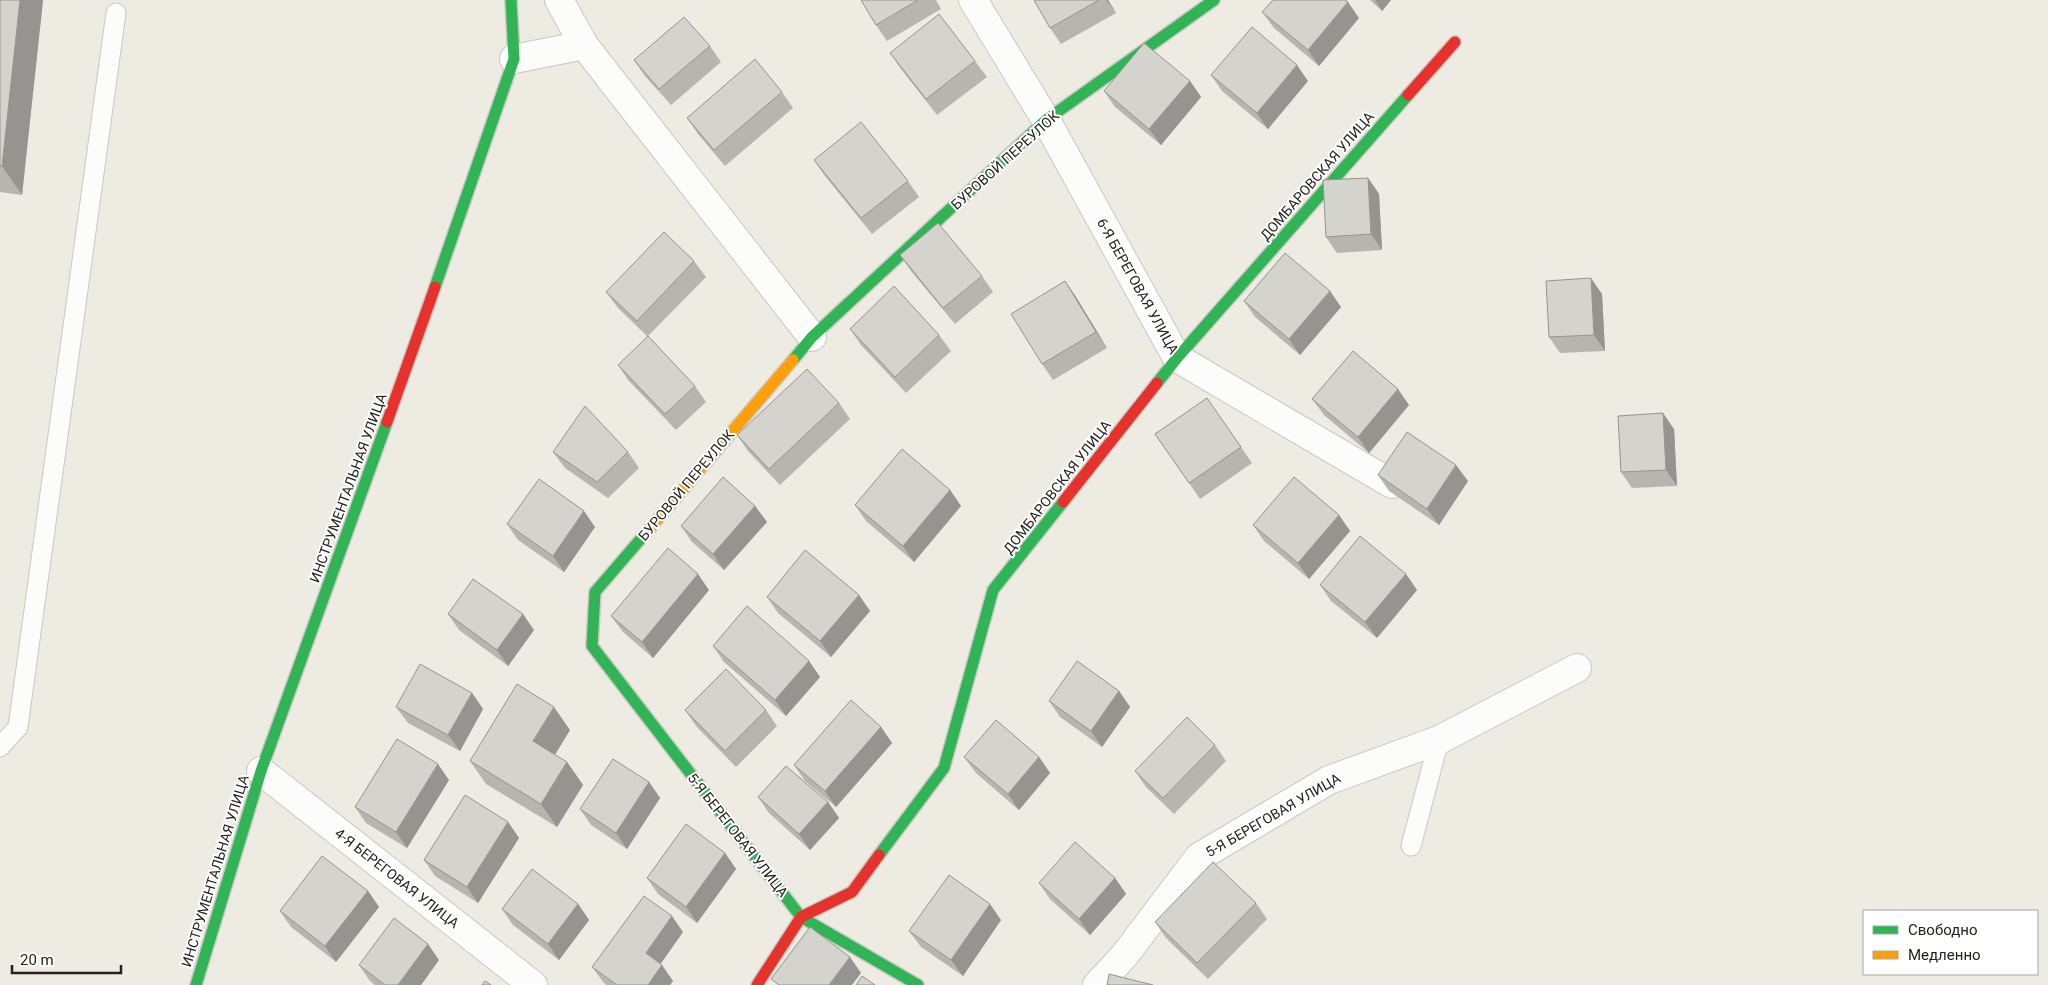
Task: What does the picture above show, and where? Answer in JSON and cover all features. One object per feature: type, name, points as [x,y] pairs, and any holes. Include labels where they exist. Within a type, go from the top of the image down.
[{"type":"street","name":"ИНСТРУМЕНТАЛЬНАЯ УЛИЦА","points":[[196,985],[261,771],[398,393],[514,59],[512,0]]},
{"type":"street","points":[[559,0],[584,45],[812,338]]},
{"type":"street","name":"6-Я БЕРЕГОВАЯ УЛИЦА","points":[[973,0],[1046,120],[1177,358],[1392,484]]},
{"type":"street","name":"БУРОВОЙ ПЕРЕУЛОК","points":[[592,646],[595,592],[812,338],[1046,120],[1214,0]]},
{"type":"street","name":"ДОМБАРОВСКАЯ УЛИЦА","points":[[757,985],[802,917],[852,892],[944,768],[993,590],[1177,358],[1455,42]]},
{"type":"street","points":[[514,59],[584,45]]},
{"type":"street","name":"5-Я БЕРЕГОВАЯ УЛИЦА","points":[[592,646],[802,917],[918,985]]},
{"type":"street","name":"5-Я БЕРЕГОВАЯ УЛИЦА","points":[[1097,985],[1124,956],[1199,857],[1329,780],[1439,740],[1577,668]]},
{"type":"street","name":"4-Я БЕРЕГОВАЯ УЛИЦА","points":[[261,771],[533,985]]},
{"type":"lane","points":[[0,747],[18,727],[116,13]]},
{"type":"lane","points":[[1411,846],[1439,740]]},
{"type":"building","points":[[0,0],[20,0],[2,166],[0,166]]},
{"type":"building","points":[[861,0],[918,0],[876,25]]},
{"type":"building","points":[[1034,0],[1099,0],[1050,28]]},
{"type":"building","points":[[1273,0],[1345,0],[1348,2],[1308,50],[1262,12]]},
{"type":"building","points":[[939,14],[975,61],[926,99],[890,53]]},
{"type":"building","points":[[684,17],[710,46],[659,89],[634,60]]},
{"type":"building","points":[[1252,27],[1297,65],[1257,113],[1211,75]]},
{"type":"building","points":[[1144,43],[1190,81],[1149,129],[1104,91]]},
{"type":"building","points":[[755,59],[782,92],[714,150],[687,118]]},
{"type":"building","points":[[861,122],[908,181],[861,218],[814,160]]},
{"type":"building","points":[[1368,178],[1371,234],[1326,237],[1323,180]]},
{"type":"building","points":[[938,223],[982,276],[943,308],[900,255]]},
{"type":"building","points":[[664,232],[694,261],[637,321],[606,292]]},
{"type":"building","points":[[1285,253],[1330,291],[1289,339],[1244,301]]},
{"type":"building","points":[[1591,278],[1594,335],[1549,337],[1546,281]]},
{"type":"building","points":[[1065,281],[1096,332],[1042,364],[1011,314]]},
{"type":"building","points":[[894,286],[939,335],[895,377],[850,329]]},
{"type":"building","points":[[648,336],[695,386],[665,414],[618,365]]},
{"type":"building","points":[[1353,351],[1398,389],[1358,437],[1312,399]]},
{"type":"building","points":[[807,369],[839,403],[769,469],[737,435]]},
{"type":"building","points":[[1207,398],[1241,447],[1189,483],[1155,434]]},
{"type":"building","points":[[585,406],[628,452],[597,482],[553,452]]},
{"type":"building","points":[[1663,413],[1666,470],[1621,472],[1618,416]]},
{"type":"building","points":[[1407,432],[1456,465],[1427,509],[1378,475]]},
{"type":"building","points":[[902,449],[950,490],[903,546],[855,505]]},
{"type":"building","points":[[723,477],[755,506],[713,554],[681,526]]},
{"type":"building","points":[[1294,477],[1339,515],[1298,563],[1253,525]]},
{"type":"building","points":[[539,479],[584,511],[553,556],[507,524]]},
{"type":"building","points":[[1360,536],[1406,574],[1365,622],[1320,585]]},
{"type":"building","points":[[668,548],[698,574],[642,642],[611,616]]},
{"type":"building","points":[[805,550],[859,595],[820,641],[767,597]]},
{"type":"building","points":[[473,579],[523,614],[497,650],[448,614]]},
{"type":"building","points":[[747,606],[809,661],[775,700],[713,646]]},
{"type":"building","points":[[1077,661],[1119,691],[1091,731],[1049,701]]},
{"type":"building","points":[[420,664],[472,693],[448,735],[396,707]]},
{"type":"building","points":[[726,669],[766,710],[725,751],[685,710]]},
{"type":"building","points":[[517,684],[554,707],[533,741],[567,762],[541,804],[470,761]]},
{"type":"building","points":[[851,700],[881,727],[825,791],[794,765]]},
{"type":"building","points":[[1187,717],[1215,745],[1163,798],[1135,771]]},
{"type":"building","points":[[996,720],[1039,757],[1008,794],[964,757]]},
{"type":"building","points":[[397,739],[438,764],[396,832],[355,807]]},
{"type":"building","points":[[613,759],[649,782],[616,833],[580,809]]},
{"type":"building","points":[[786,766],[828,802],[799,834],[758,797]]},
{"type":"building","points":[[465,795],[508,822],[467,887],[424,860]]},
{"type":"building","points":[[686,824],[725,853],[686,907],[647,878]]},
{"type":"building","points":[[1075,842],[1115,878],[1079,919],[1039,883]]},
{"type":"building","points":[[322,856],[368,891],[325,946],[280,911]]},
{"type":"building","points":[[1213,862],[1256,903],[1197,963],[1155,922]]},
{"type":"building","points":[[532,869],[578,904],[548,944],[502,909]]},
{"type":"building","points":[[949,875],[990,904],[951,960],[909,931]]},
{"type":"building","points":[[644,896],[672,916],[646,953],[662,965],[648,985],[617,985],[592,967]]},
{"type":"building","points":[[394,918],[428,944],[398,985],[385,985],[359,965]]},
{"type":"building","points":[[810,927],[850,957],[829,985],[779,985],[771,979]]},
{"type":"building","points":[[1109,974],[1153,985],[1107,985]]},
{"type":"building","points":[[862,976],[875,985],[856,985]]},
{"type":"building","points":[[485,981],[491,985],[482,985]]},
{"type":"traffic: fast","points":[[435,287],[514,59],[511,0]]},
{"type":"traffic: fast","points":[[793,360],[812,337],[1046,120],[1214,0]]},
{"type":"traffic: fast","points":[[1157,383],[1408,95]]},
{"type":"traffic: fast","points":[[196,985],[261,771],[387,422]]},
{"type":"traffic: fast","points":[[879,855],[944,768],[993,590],[1063,502]]},
{"type":"traffic: fast","points":[[651,527],[595,592],[592,646],[801,917],[918,985]]},
{"type":"traffic: slow","points":[[651,527],[793,360]]},
{"type":"traffic: jam","points":[[1408,95],[1455,42]]},
{"type":"traffic: jam","points":[[387,422],[435,287]]},
{"type":"traffic: jam","points":[[1063,502],[1157,383]]},
{"type":"traffic: jam","points":[[757,985],[801,917],[852,892],[879,855]]}]
